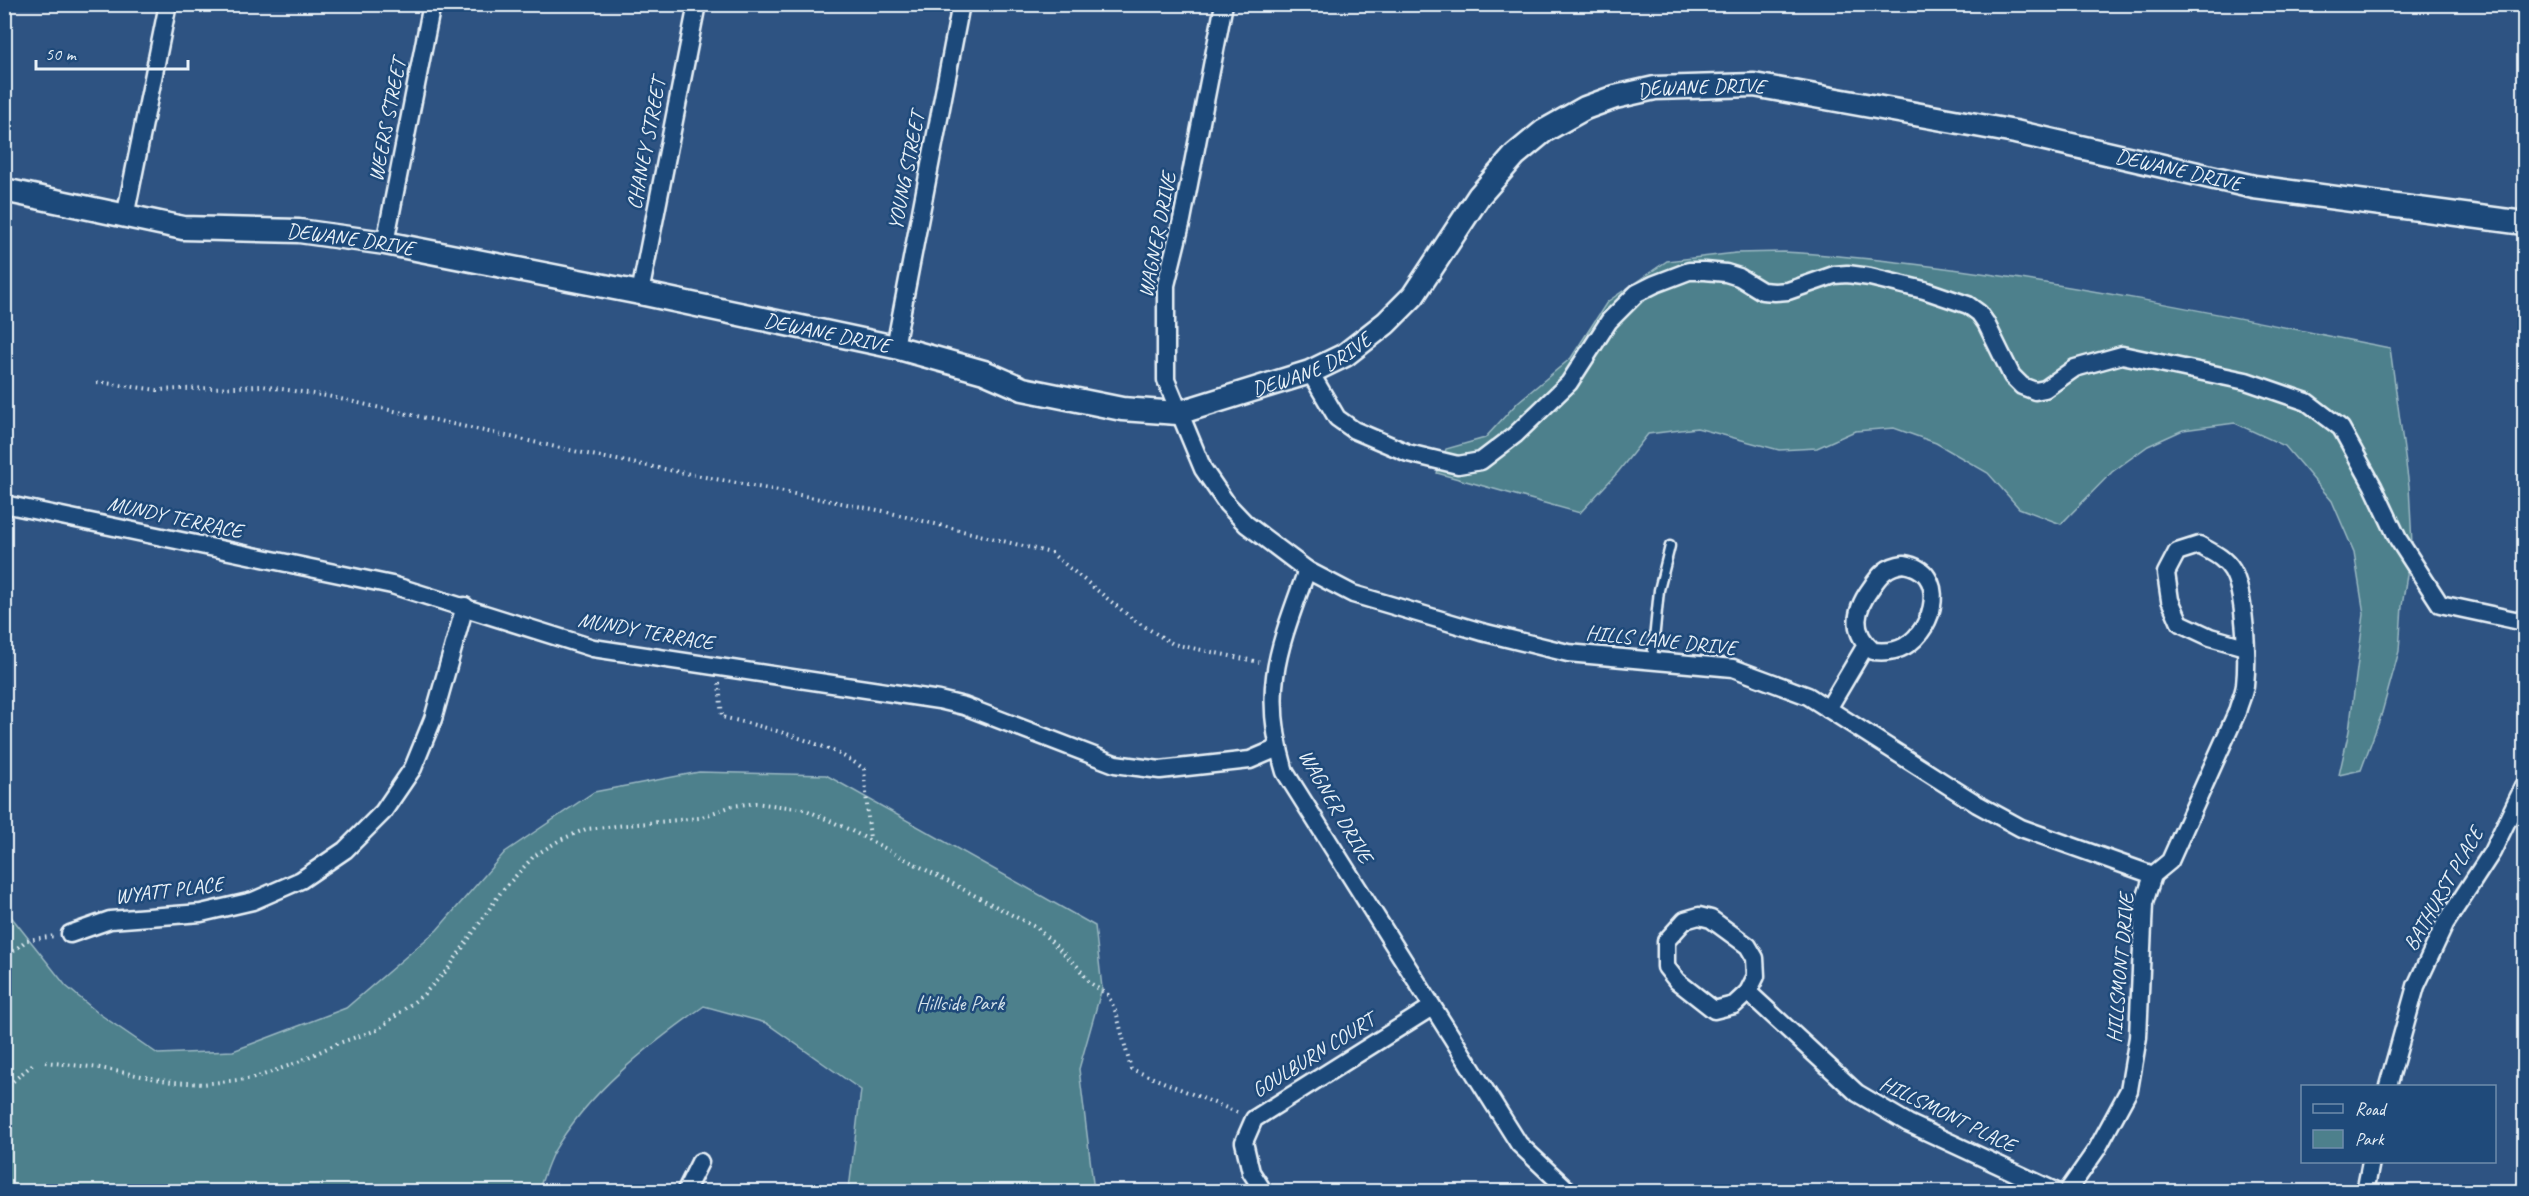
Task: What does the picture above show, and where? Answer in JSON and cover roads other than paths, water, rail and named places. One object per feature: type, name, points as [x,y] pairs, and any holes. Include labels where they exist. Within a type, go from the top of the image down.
[{"type":"street","points":[[125,217],[168,4]]},
{"type":"street","name":"WEERS STREET","points":[[385,243],[432,4]]},
{"type":"street","name":"CHANEY STREET","points":[[640,293],[697,4]]},
{"type":"street","name":"YOUNG STREET","points":[[895,347],[961,4]]},
{"type":"street","name":"WAGNER DRIVE","points":[[1224,4],[1182,220],[1166,285],[1166,380],[1203,470],[1227,504],[1246,524],[1307,570],[1275,666],[1272,705],[1278,748],[1285,772],[1519,1144],[1570,1191]]},
{"type":"street","name":"DEWANE DRIVE","points":[[4,190],[183,228],[299,231],[385,243],[640,293],[895,347],[984,372],[1023,389],[1122,409],[1178,413],[1311,372],[1334,362],[1356,348],[1404,305],[1424,281],[1485,187],[1502,167],[1529,142],[1557,123],[1586,108],[1623,95],[1655,88],[1754,85],[2015,132],[2254,187],[2524,223]]},
{"type":"street","points":[[1311,372],[1336,418],[1354,430],[1408,453],[1458,465],[1480,461],[1515,435],[1569,383],[1609,321],[1637,293],[1654,284],[1689,271],[1705,271],[1726,273],[1739,277],[1762,291],[1775,292],[1788,291],[1834,275],[1870,277],[1924,290],[1968,305],[1979,313],[1986,323],[2012,376],[2022,386],[2035,391],[2045,389],[2075,368],[2122,355],[2246,381],[2307,402],[2341,428],[2373,486],[2398,539],[2439,604],[2524,622]]},
{"type":"street","name":"MUNDY TERRACE","points":[[4,504],[392,585],[593,648],[939,700],[964,706],[1115,764],[1161,770],[1250,760],[1278,748]]},
{"type":"street","name":"HILLSMONT DRIVE","points":[[2067,1191],[2097,1149],[2129,1090],[2138,1038],[2144,903],[2153,875],[2170,861],[2237,712],[2245,686],[2245,647],[2241,594],[2233,571],[2223,558],[2199,545],[2177,552],[2166,573],[2170,600],[2180,623],[2210,637],[2245,647]]},
{"type":"street","points":[[1896,565],[1912,565],[1920,569],[1931,582],[1934,599],[1918,634],[1903,647],[1894,651],[1873,651],[1866,645],[1858,630],[1857,611],[1876,580],[1882,572],[1896,565]]},
{"type":"street","name":"HILLS LANE DRIVE","points":[[1307,570],[1353,594],[1482,632],[1568,653],[1733,668],[1808,696],[1977,804],[2020,828],[2153,875]]},
{"type":"street","name":"WYATT PLACE","points":[[70,934],[110,920],[201,912],[253,901],[301,880],[345,850],[383,812],[413,768],[434,719],[465,606]]},
{"type":"street","points":[[1828,709],[1866,645]]},
{"type":"street","name":"BATHURST PLACE","points":[[2388,1085],[2416,986],[2445,924],[2492,852],[2524,786]]},
{"type":"street","points":[[1699,916],[1711,919],[1748,946],[1755,958],[1756,976],[1748,992],[1734,1005],[1714,1010],[1677,981],[1666,967],[1666,941],[1685,920],[1699,916]]},
{"type":"street","name":"HILLSMONT PLACE","points":[[1748,992],[1857,1093],[1908,1123],[2057,1191]]},
{"type":"street","name":"GOULBURN COURT","points":[[1264,1191],[1251,1172],[1245,1142],[1254,1119],[1432,1007]]},
{"type":"street","points":[[684,1191],[700,1162]]},
{"type":"street","points":[[2365,1191],[2371,1163]]},
{"type":"lane","points":[[1652,660],[1659,591],[1670,546]]},
{"type":"park label","name":"Hillside Park","points":[[960,1003]]}]
